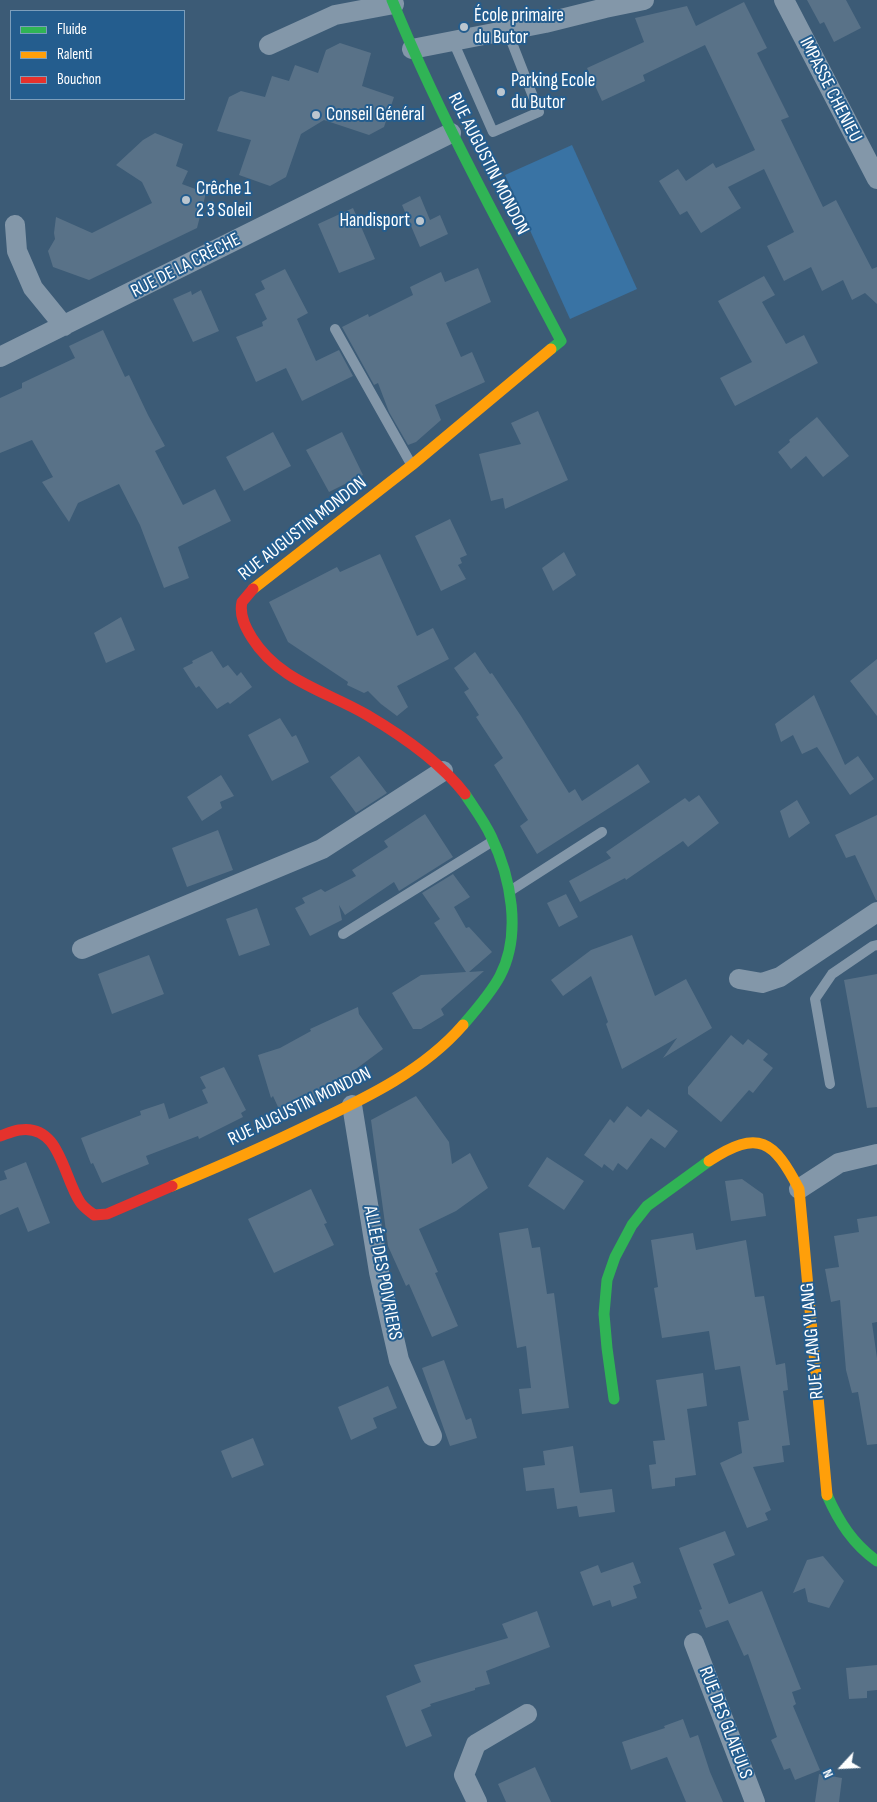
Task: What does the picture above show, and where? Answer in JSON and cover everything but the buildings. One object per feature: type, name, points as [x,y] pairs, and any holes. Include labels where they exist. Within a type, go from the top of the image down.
[{"type":"street","points":[[412,49],[644,0]]},
{"type":"street","name":"IMPASSE CHENIEU","points":[[784,0],[877,179]]},
{"type":"street","points":[[269,45],[335,15],[393,2]]},
{"type":"street","name":"RUE AUGUSTIN MONDON","points":[[0,1136],[30,1129],[44,1135],[54,1143],[78,1199],[85,1209],[94,1215],[107,1214],[254,1151],[352,1105],[418,1065],[447,1042],[474,1013],[500,976],[508,951],[512,927],[509,891],[494,841],[452,779],[410,745],[366,715],[303,685],[286,674],[269,660],[259,648],[250,635],[241,611],[241,603],[249,592],[412,465],[561,341],[451,133],[412,49],[393,2]]},
{"type":"street","name":"RUE DE LA CRÈCHE","points":[[0,357],[451,133]]},
{"type":"street","points":[[15,225],[17,251],[32,288],[64,326]]},
{"type":"street","points":[[82,949],[322,850],[443,771]]},
{"type":"street","points":[[739,979],[762,983],[780,977],[877,912]]},
{"type":"street","name":"ALLÉE DES POIVRIERS","points":[[352,1105],[378,1272],[399,1360],[432,1436]]},
{"type":"street","points":[[614,1399],[604,1320],[606,1291],[611,1265],[624,1237],[647,1206],[711,1161],[729,1150],[745,1144],[765,1145],[776,1153],[786,1164],[799,1189],[839,1164],[877,1154]]},
{"type":"street","name":"RUE YLANG YLANG","points":[[799,1189],[826,1492],[844,1528],[856,1544],[877,1561]]},
{"type":"street","name":"RUE DES GLAIEULS","points":[[694,1643],[756,1802]]},
{"type":"street","points":[[476,1802],[464,1775],[476,1744],[527,1714]]},
{"type":"lane","points":[[453,41],[493,132],[539,112],[507,30]]},
{"type":"lane","points":[[334,329],[412,465]]},
{"type":"lane","points":[[509,891],[602,832]]},
{"type":"lane","points":[[343,934],[494,841]]},
{"type":"lane","points":[[830,1084],[815,999],[832,974],[877,945]]},
{"type":"shaded area","points":[[572,145],[637,289],[570,319],[505,175]]},
{"type":"traffic: fast","points":[[392,0],[451,130],[561,341],[551,349]]},
{"type":"traffic: fast","points":[[463,1025],[488,995],[500,976],[507,960],[512,924],[508,887],[498,852],[485,825],[465,794]]},
{"type":"traffic: fast","points":[[614,1399],[604,1314],[607,1280],[615,1257],[632,1225],[647,1206],[709,1161]]},
{"type":"traffic: fast","points":[[827,1495],[836,1514],[854,1540],[877,1561]]},
{"type":"traffic: slow","points":[[253,589],[412,465],[551,349]]},
{"type":"traffic: slow","points":[[172,1186],[280,1139],[375,1092],[431,1056],[463,1025]]},
{"type":"traffic: slow","points":[[709,1161],[741,1145],[753,1143],[763,1145],[773,1150],[799,1189],[827,1495]]},
{"type":"traffic: jam","points":[[253,589],[242,602],[242,616],[249,634],[263,653],[289,675],[367,715],[393,731],[444,771],[465,794]]},
{"type":"traffic: jam","points":[[0,1136],[19,1130],[33,1130],[43,1135],[52,1143],[80,1202],[94,1215],[107,1214],[172,1186]]},
{"type":"place","name":"École primaire du Butor","points":[[464,27]]},
{"type":"place","name":"Parking Ecole du Butor","points":[[501,92]]},
{"type":"place","name":"Conseil Général","points":[[316,115]]},
{"type":"place","name":"Crêche 1 2 3 Soleil","points":[[186,200]]},
{"type":"place","name":"Handisport","points":[[420,221]]}]
